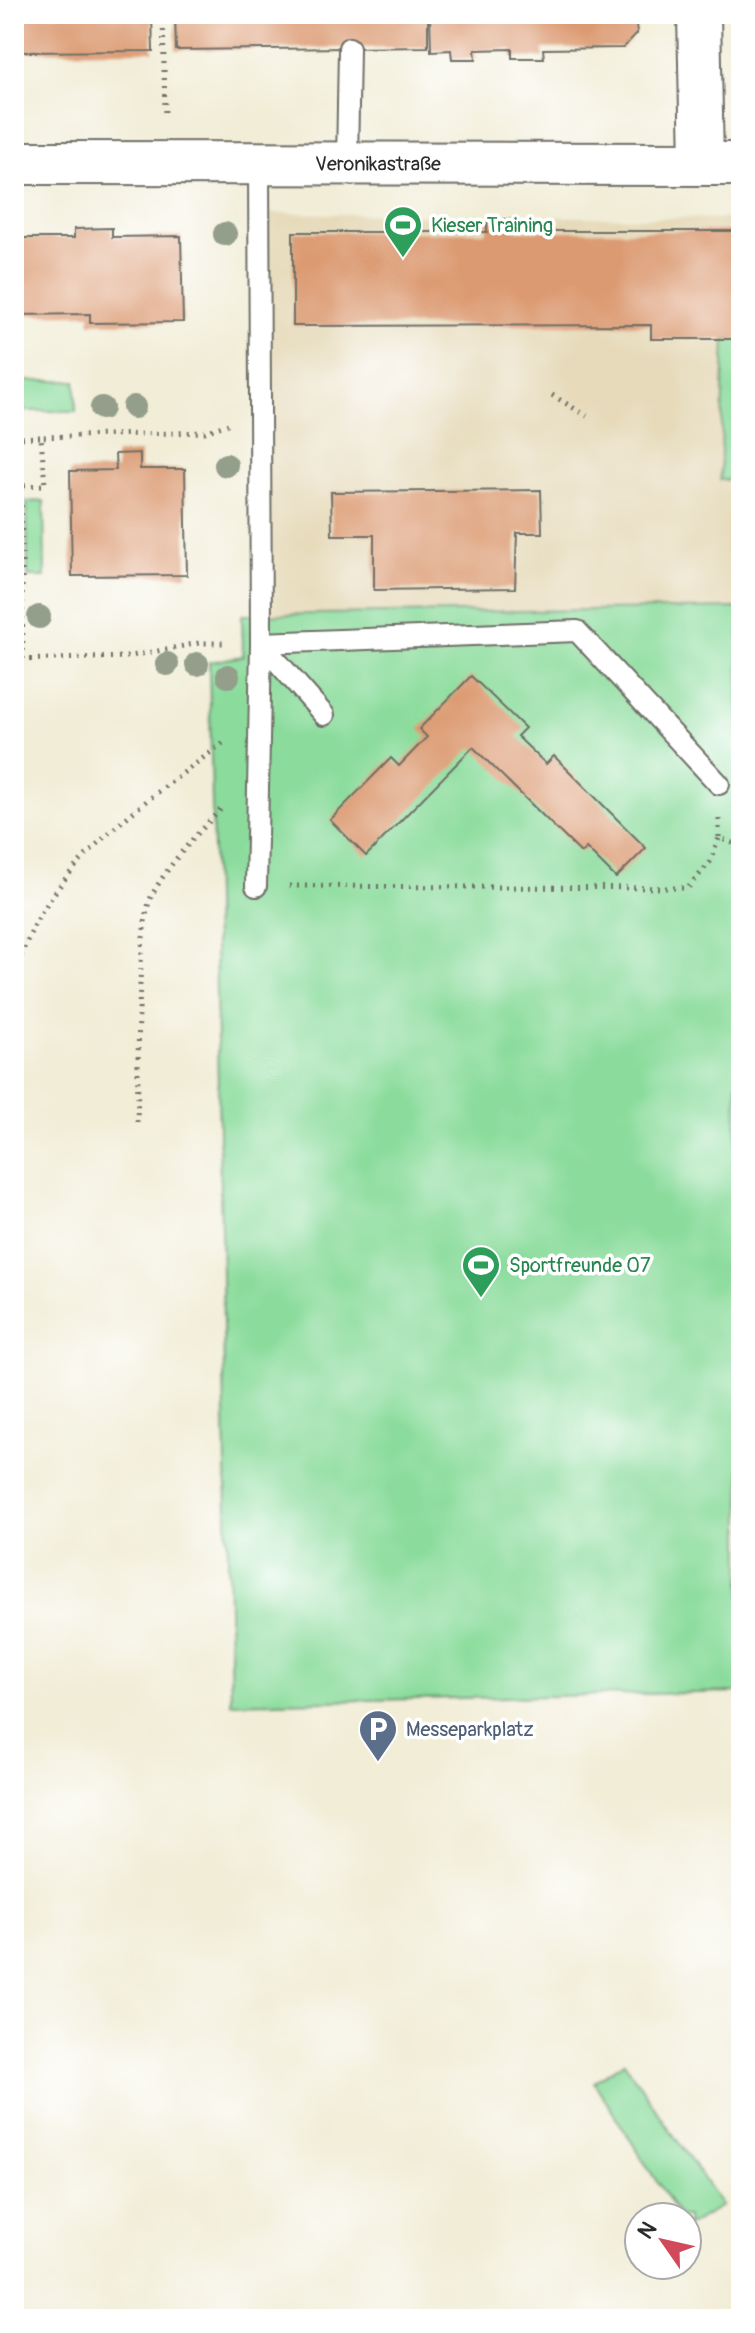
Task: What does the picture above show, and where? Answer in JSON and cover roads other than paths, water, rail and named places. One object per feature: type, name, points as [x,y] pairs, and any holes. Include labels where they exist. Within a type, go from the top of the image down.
[{"type":"street","points":[[699,14],[721,164]]},
{"type":"street","name":"Veronikastraße","points":[[14,163],[721,164]]},
{"type":"lane","points":[[347,163],[349,48]]},
{"type":"lane","points":[[256,886],[261,643],[259,162]]},
{"type":"lane","points":[[261,643],[577,631],[719,784]]},
{"type":"lane","points":[[261,643],[324,715]]},
{"type":"place","name":"Kieser Training","points":[[403,259]]},
{"type":"place","name":"Sportfreunde 07","points":[[481,1299]]},
{"type":"place","name":"Messeparkplatz","points":[[378,1763]]}]
